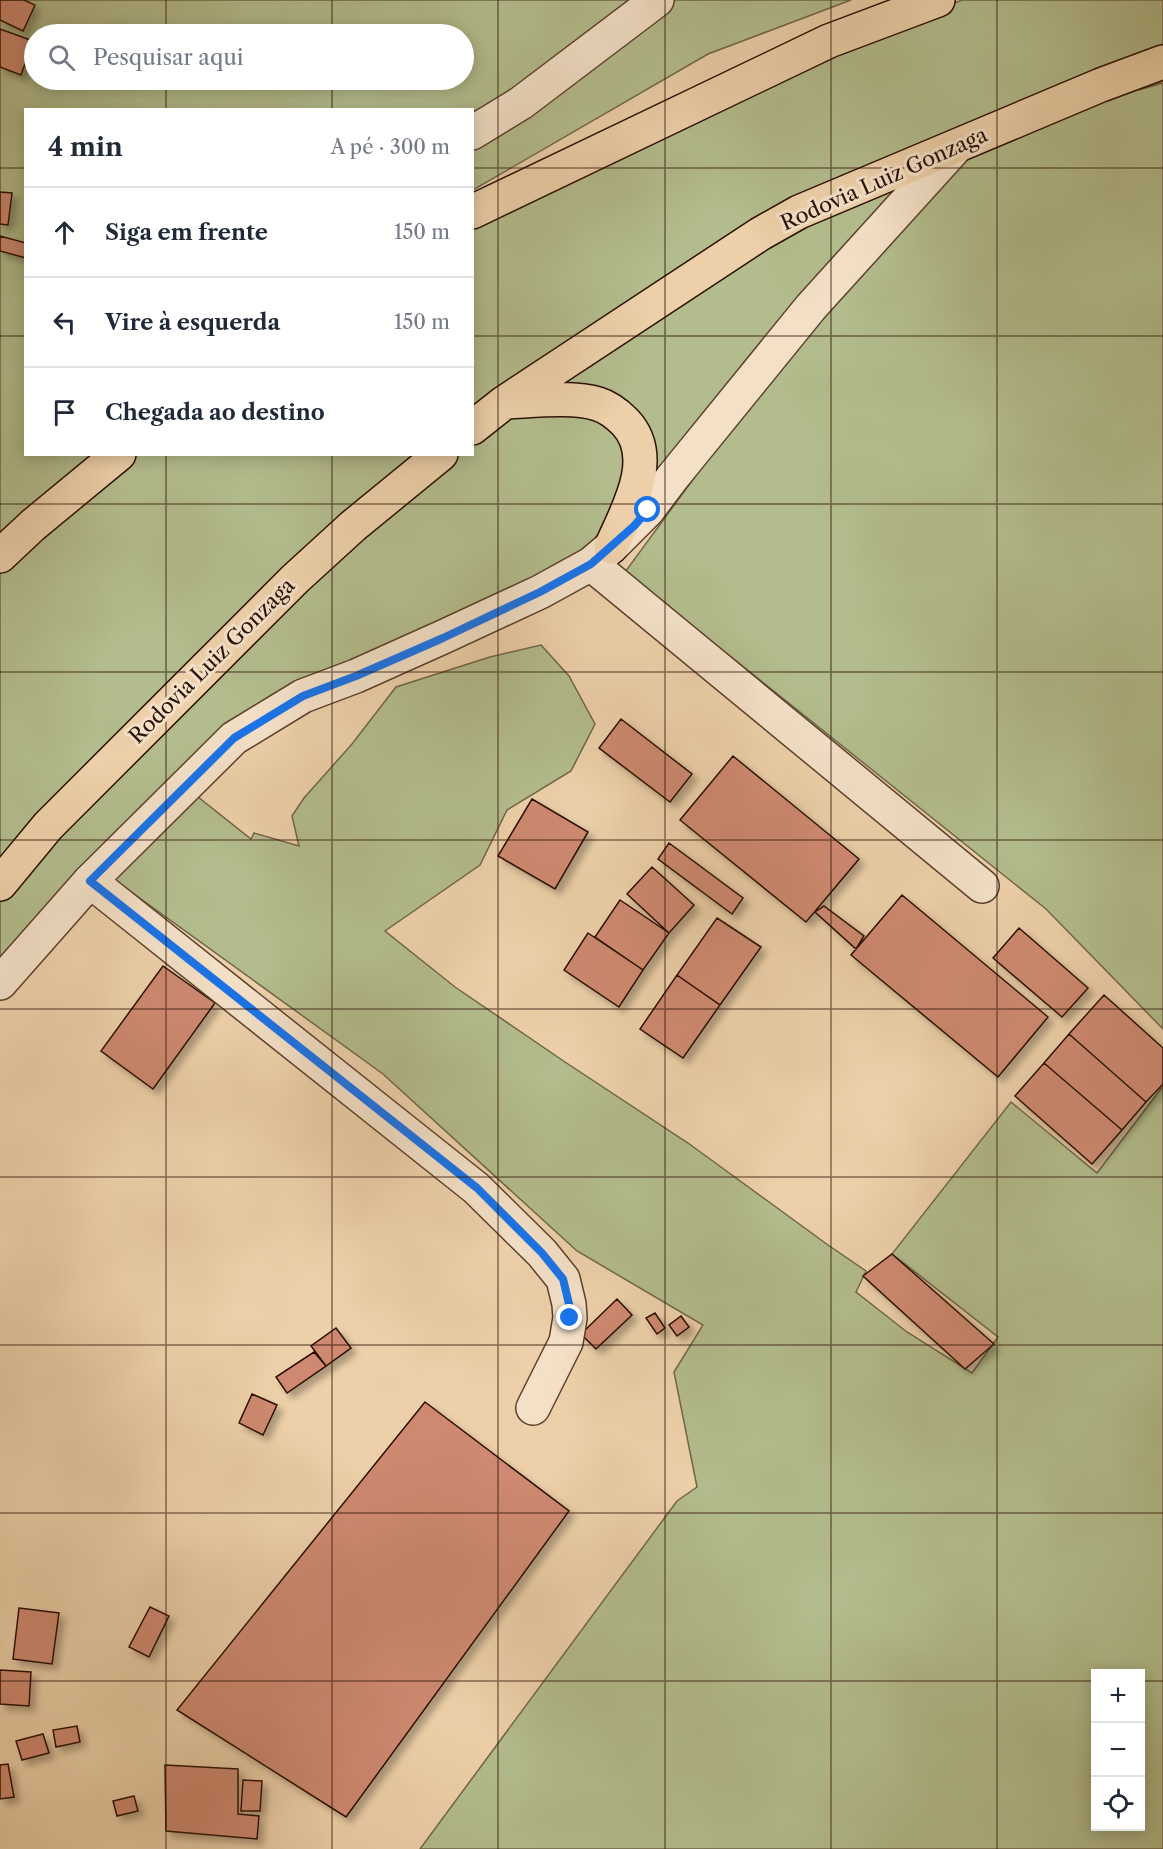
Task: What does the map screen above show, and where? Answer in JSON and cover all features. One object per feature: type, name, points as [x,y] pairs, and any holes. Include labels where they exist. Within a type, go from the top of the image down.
[{"type":"highway","points":[[474,211],[829,41],[938,0]]},
{"type":"highway","name":"Rodovia Luiz Gonzaga","points":[[474,426],[505,402],[750,241],[799,212],[1101,85],[1163,62]]},
{"type":"highway","points":[[505,402],[576,401],[597,404],[607,408],[629,426],[636,440],[640,464],[639,476],[632,499],[601,556]]},
{"type":"highway","points":[[0,556],[33,525],[116,456]]},
{"type":"highway","name":"Rodovia Luiz Gonzaga","points":[[0,884],[55,818],[295,579],[353,526],[439,456]]},
{"type":"street","points":[[474,132],[520,103],[657,0]]},
{"type":"street","points":[[0,983],[90,881],[234,738],[303,696],[356,676],[443,638],[540,592],[601,556],[648,510],[812,307],[956,147]]},
{"type":"street","points":[[601,556],[982,886]]},
{"type":"street","points":[[90,881],[477,1188],[542,1253],[563,1279],[570,1318],[566,1342],[533,1408]]},
{"type":"green space","points":[[0,0],[851,0],[708,54],[474,189],[474,108],[24,108],[24,456],[112,456],[0,564]]},
{"type":"green space","points":[[962,0],[1163,0],[1163,81],[1139,90],[1163,83],[1163,1029],[1046,909],[625,572],[803,330],[959,150],[806,198],[474,416],[474,207],[714,97]]},
{"type":"green space","points":[[933,168],[628,520],[642,424],[523,396],[809,213]]},
{"type":"green space","points":[[605,410],[635,462],[600,544],[578,561],[363,660],[271,695],[35,928],[0,969],[0,888],[65,810],[455,456],[474,456],[474,441],[509,413]]},
{"type":"green space","points":[[125,456],[423,456],[24,829],[0,858],[0,574],[79,491]]},
{"type":"green space","points":[[541,645],[569,676],[595,724],[571,771],[507,810],[480,865],[385,931],[455,987],[688,1143],[866,1271],[856,1292],[907,1332],[972,1373],[998,1337],[892,1254],[1011,1102],[1097,1173],[1163,1086],[1163,1849],[420,1849],[677,1501],[697,1487],[674,1372],[703,1325],[577,1251],[383,1074],[112,878],[188,789],[251,839],[254,833],[299,846],[292,816],[304,798],[352,744],[396,687],[490,657]]},
{"type":"building","points":[[0,0],[24,0],[35,5],[26,24],[24,24],[23,31],[0,20]]},
{"type":"building","points":[[0,29],[24,38],[24,66],[21,75],[0,67]]},
{"type":"building","points":[[0,192],[12,193],[8,225],[0,224]]},
{"type":"building","points":[[0,236],[24,242],[24,257],[0,251]]},
{"type":"building","points":[[621,719],[692,774],[670,802],[599,748]]},
{"type":"building","points":[[733,756],[859,859],[806,922],[680,820]]},
{"type":"building","points":[[532,799],[588,832],[555,889],[498,856]]},
{"type":"building","points":[[669,843],[743,898],[732,914],[658,859]]},
{"type":"building","points":[[652,867],[694,905],[669,933],[627,894]]},
{"type":"building","points":[[902,895],[1048,1017],[998,1077],[851,955]]},
{"type":"building","points":[[620,900],[669,933],[643,970],[595,937]]},
{"type":"building","points":[[824,906],[864,936],[856,949],[815,912]]},
{"type":"building","points":[[717,918],[761,947],[720,1005],[677,975]]},
{"type":"building","points":[[1019,928],[1088,988],[1062,1017],[993,958]]},
{"type":"building","points":[[588,933],[643,970],[619,1007],[564,970]]},
{"type":"building","points":[[163,966],[215,1003],[153,1089],[101,1051]]},
{"type":"building","points":[[677,975],[720,1005],[683,1058],[640,1029]]},
{"type":"building","points":[[1104,995],[1163,1048],[1163,1084],[1146,1102],[1069,1034]]},
{"type":"building","points":[[1069,1034],[1146,1102],[1122,1130],[1044,1063]]},
{"type":"building","points":[[1044,1063],[1122,1130],[1092,1164],[1015,1096]]},
{"type":"building","points":[[892,1254],[994,1344],[965,1369],[863,1276]]},
{"type":"building","points":[[617,1299],[632,1315],[596,1349],[581,1334]]},
{"type":"building","points":[[655,1313],[665,1328],[657,1334],[646,1318]]},
{"type":"building","points":[[681,1316],[689,1327],[677,1336],[669,1325]]},
{"type":"building","points":[[336,1328],[351,1348],[326,1366],[311,1346]]},
{"type":"building","points":[[314,1352],[326,1366],[287,1393],[276,1377]]},
{"type":"building","points":[[252,1394],[277,1405],[263,1435],[239,1423]]},
{"type":"building","points":[[425,1402],[569,1511],[346,1817],[177,1710]]},
{"type":"building","points":[[150,1607],[169,1616],[149,1657],[129,1647]]},
{"type":"building","points":[[19,1608],[59,1613],[52,1664],[13,1659]]},
{"type":"building","points":[[0,1670],[31,1672],[29,1706],[0,1704]]},
{"type":"building","points":[[77,1726],[80,1742],[56,1747],[53,1730]]},
{"type":"building","points":[[43,1734],[49,1753],[22,1760],[16,1741]]},
{"type":"building","points":[[8,1764],[14,1797],[0,1799],[0,1765]]},
{"type":"building","points":[[165,1765],[238,1769],[238,1814],[259,1816],[257,1839],[166,1831]]},
{"type":"building","points":[[243,1780],[262,1781],[260,1811],[241,1811]]},
{"type":"building","points":[[134,1796],[138,1811],[117,1816],[113,1801]]},
{"type":"route","points":[[570,1318],[563,1279],[542,1253],[477,1188],[90,881],[234,738],[303,696],[356,676],[443,638],[540,592],[591,564],[634,526],[648,510]]}]
